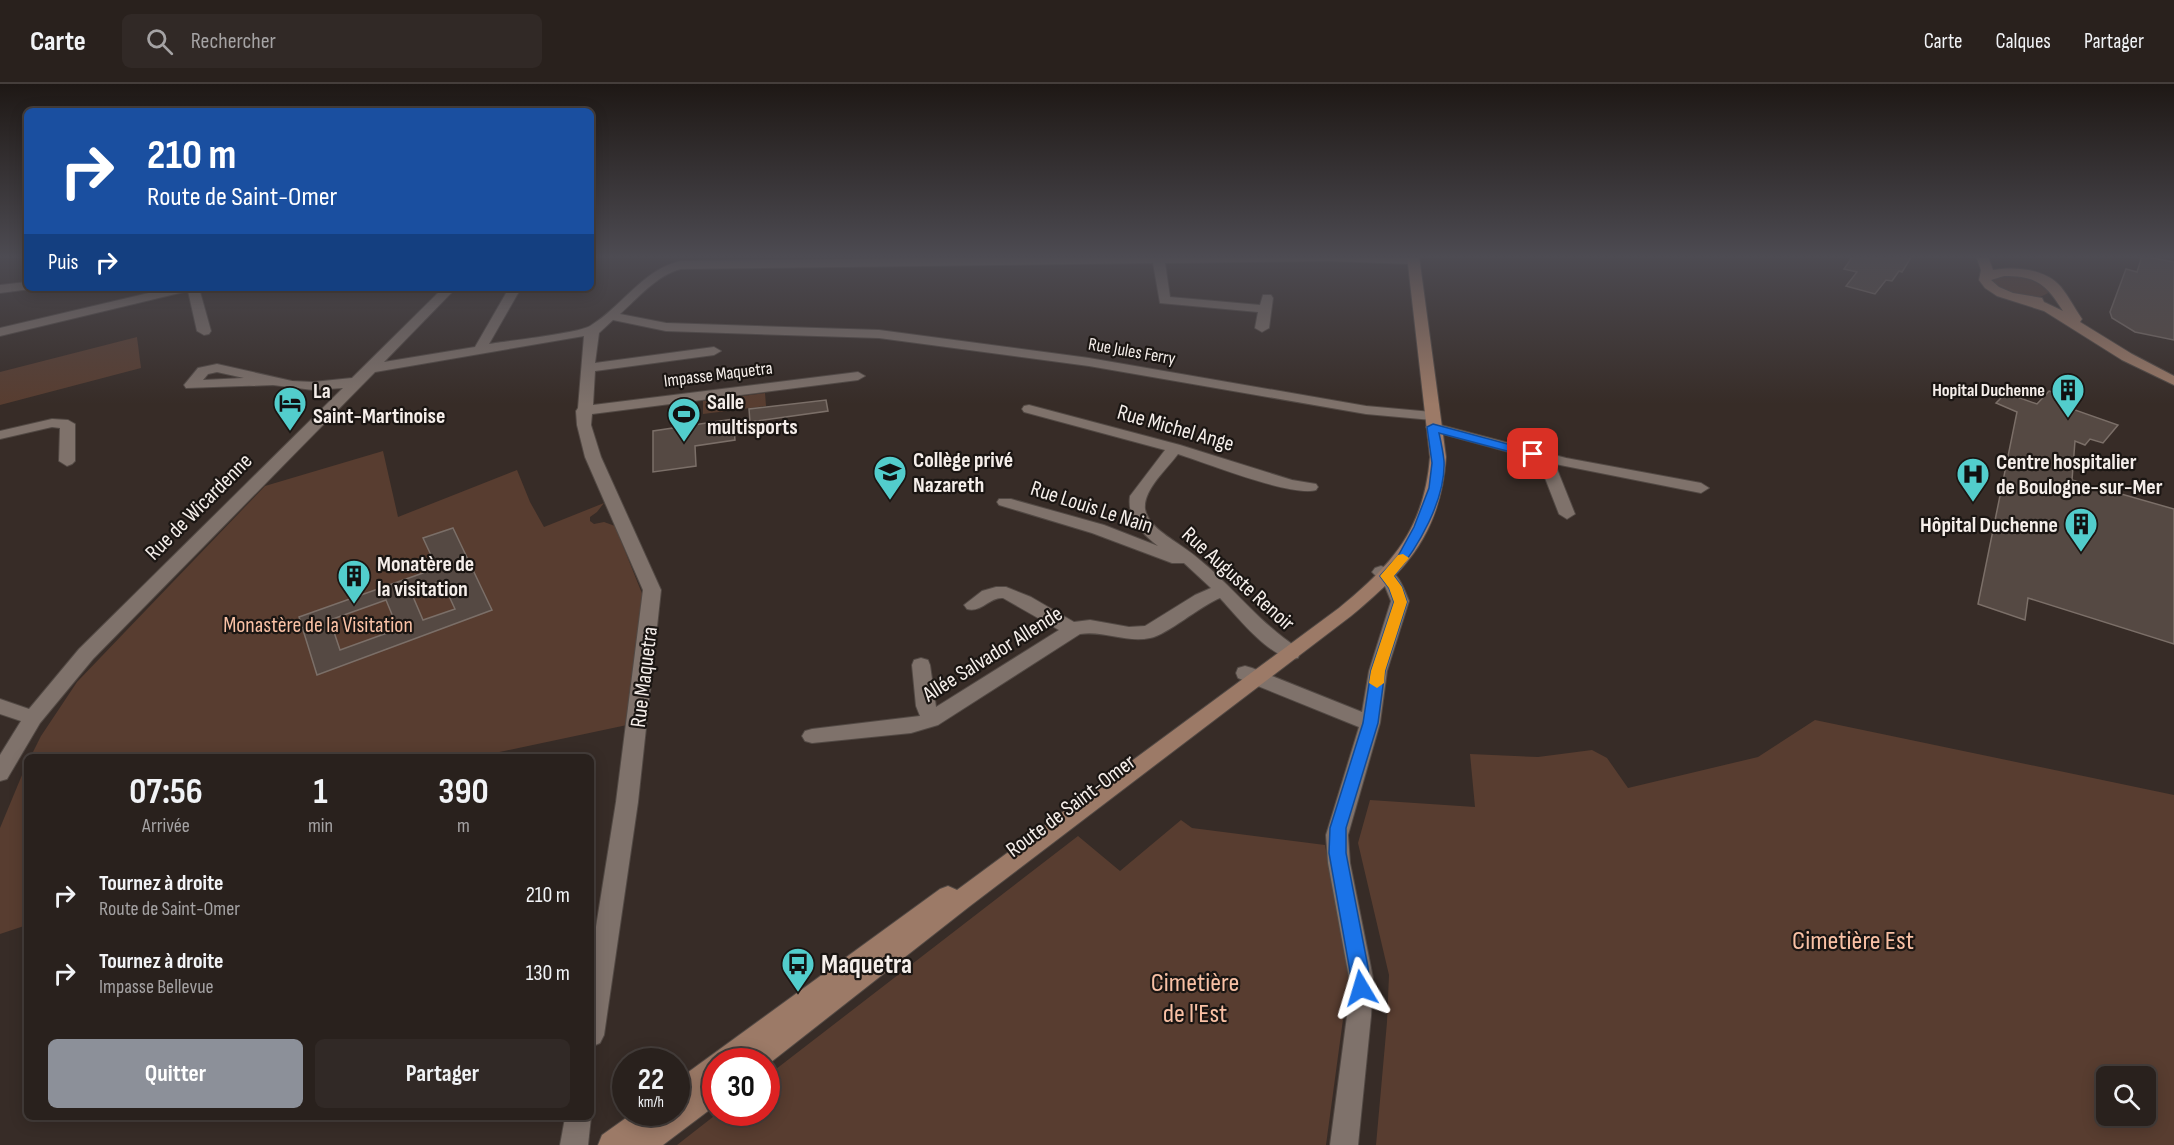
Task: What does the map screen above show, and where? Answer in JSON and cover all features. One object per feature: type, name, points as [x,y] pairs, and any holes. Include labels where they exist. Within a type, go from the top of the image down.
[{"type":"main road","name":"Route de Saint-Omer","points":[[742,1048],[1286,649],[1388,578],[1427,514],[1436,483],[1438,463],[1419,306]]},
{"type":"main road","points":[[2042,306],[2174,381]]},
{"type":"main road","points":[[2066,306],[2074,318],[2108,345]]},
{"type":"main road","points":[[769,1048],[924,931],[962,899],[1252,675]]},
{"type":"main road","points":[[641,1145],[702,1099]]},
{"type":"main road","points":[[612,1145],[638,1126]]},
{"type":"street","points":[[0,332],[101,306]]},
{"type":"street","points":[[197,306],[204,331]]},
{"type":"street","name":"Rue de Wicardenne","points":[[0,773],[33,718],[86,654],[433,306]]},
{"type":"street","points":[[480,349],[505,306]]},
{"type":"street","points":[[372,368],[593,331],[622,306]]},
{"type":"street","points":[[1262,328],[1266,306]]},
{"type":"street","name":"Rue Jules Ferry","points":[[610,316],[666,327],[879,334],[1089,362],[1432,422],[1545,457],[1599,470],[1701,488]]},
{"type":"street","name":"Rue Maquetra","points":[[593,331],[587,368],[584,425],[593,457],[652,594],[627,802],[594,1016]]},
{"type":"street","points":[[587,368],[714,351]]},
{"type":"street","name":"Impasse Maquetra","points":[[583,411],[858,376]]},
{"type":"street","points":[[272,381],[308,386],[357,382]]},
{"type":"street","name":"Rue Michel Ange","points":[[1029,409],[1175,448],[1290,485],[1310,488]]},
{"type":"street","points":[[0,435],[52,423],[68,424],[67,460]]},
{"type":"street","name":"Rue Auguste Renoir","points":[[1175,448],[1140,492],[1137,509],[1140,518],[1148,528],[1200,567],[1254,626],[1286,649]]},
{"type":"street","points":[[1545,457],[1567,514]]},
{"type":"street","name":"Rue Louis Le Nain","points":[[1005,501],[1098,529],[1200,567]]},
{"type":"street","points":[[1344,1145],[1359,1016],[1361,978],[1337,853],[1337,835],[1370,723],[1378,671],[1400,602],[1388,578]]},
{"type":"street","name":"Allée Salvador Allende","points":[[812,736],[911,726],[931,720],[1072,629],[1083,626],[1129,633],[1149,632],[1201,599],[1222,590]]},
{"type":"street","points":[[973,605],[995,592],[1003,591],[1072,629]]},
{"type":"street","points":[[921,665],[926,706],[931,720]]},
{"type":"street","points":[[1252,675],[1370,723]]},
{"type":"street","points":[[0,705],[33,718]]},
{"type":"street","points":[[574,1145],[578,1120]]},
{"type":"green space","points":[[137,337],[141,368],[0,405],[0,372]]},
{"type":"green space","points":[[765,393],[766,406],[703,414],[703,401]]},
{"type":"green space","name":"Monastère de la Visitation","points":[[383,451],[398,517],[517,470],[530,502],[544,527],[604,503],[590,517],[590,521],[594,524],[604,522],[615,526],[643,596],[627,725],[490,754],[32,754],[41,736],[77,682],[265,486]]},
{"type":"green space","name":"Cimetière Est","points":[[1815,720],[2174,795],[2174,1145],[1376,1145],[1389,975],[1358,843],[1370,800],[1475,807],[1470,754],[1538,757],[1592,750],[1607,758],[1628,788],[1758,757]]},
{"type":"green space","points":[[24,770],[24,926],[0,934],[0,828]]},
{"type":"green space","name":"Cimetière de l'Est","points":[[1181,820],[1192,828],[1325,845],[1349,975],[1326,1145],[677,1145],[702,1125],[780,1126],[780,1066],[1078,836],[1120,871]]},
{"type":"building","points":[[2112,306],[2174,306],[2174,340],[2135,332],[2112,318],[2110,312]]},
{"type":"building","name":"Hôpital Duchenne","points":[[2049,391],[2079,401],[2072,409],[2118,425],[2103,443],[2090,439],[2085,445],[2075,441],[2072,480],[2174,509],[2174,644],[2028,598],[2025,620],[1978,604],[2017,412],[1996,403],[2006,393],[2037,404]]},
{"type":"building","points":[[826,400],[828,411],[750,422],[749,409]]},
{"type":"building","name":"Salle multisports","points":[[733,419],[735,440],[695,446],[696,466],[653,472],[653,431]]},
{"type":"building","name":"Monatère de la visitation","points":[[453,528],[492,610],[317,675],[299,617],[437,568],[423,538]],"holes":[[[442,581],[455,609],[423,620],[411,592]],[[386,600],[398,629],[340,650],[330,620]]]},
{"type":"slow traffic","points":[[1377,683],[1378,671],[1400,602],[1396,587],[1387,576],[1403,558]]},
{"type":"place","name":"Hopital Duchenne","points":[[2068,419]]},
{"type":"place","name":"La Saint-Martinoise","points":[[290,432]]},
{"type":"place","name":"Salle multisports","points":[[684,443]]},
{"type":"place","name":"Collège privé Nazareth","points":[[890,501]]},
{"type":"place","name":"Centre hospitalier de Boulogne-sur-Mer","points":[[1973,503]]},
{"type":"place","name":"Hôpital Duchenne","points":[[2081,553]]},
{"type":"place","name":"Monatère de la visitation","points":[[354,605]]},
{"type":"place","name":"Maquetra","points":[[798,993]]},
{"type":"route","points":[[1361,988],[1337,853],[1338,828],[1370,723],[1378,671],[1400,602],[1396,587],[1387,576],[1403,558],[1420,527],[1427,514],[1435,488],[1438,463],[1433,427],[1533,454]]}]
